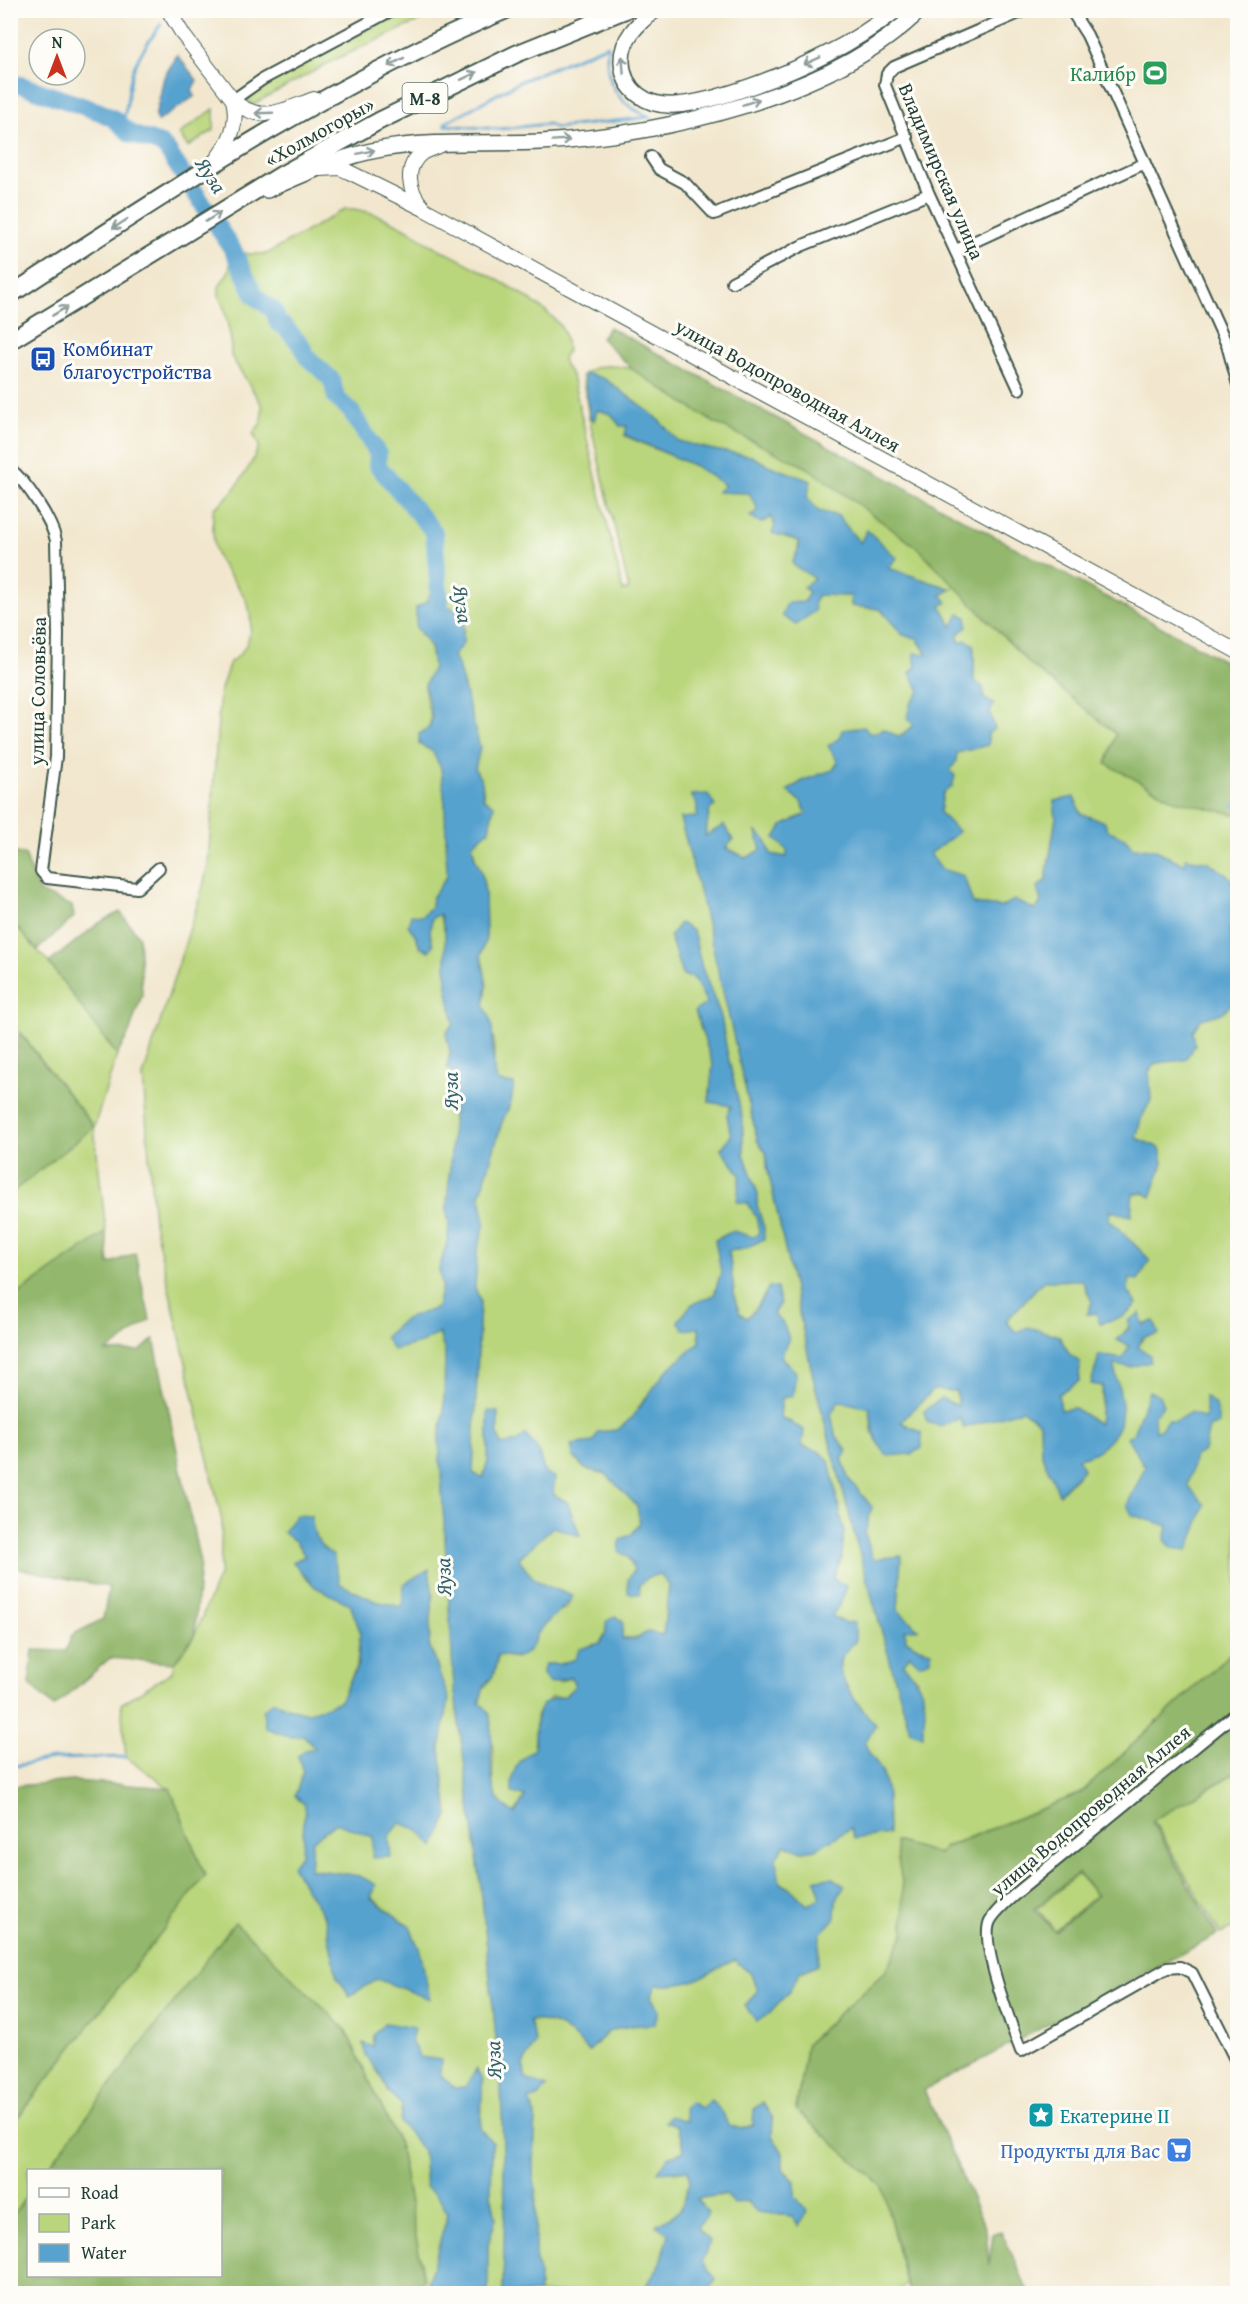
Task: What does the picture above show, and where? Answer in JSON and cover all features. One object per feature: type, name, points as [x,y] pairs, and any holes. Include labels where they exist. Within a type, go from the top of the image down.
[{"type":"highway","name":"«Холмогоры»","points":[[210,166],[358,81],[506,10]]},
{"type":"highway","name":"«Холмогоры»","points":[[234,204],[321,153],[422,99],[516,54],[625,10]]},
{"type":"highway","name":"М-8","points":[[10,295],[210,166]]},
{"type":"highway","name":"М-8","points":[[10,341],[234,204]]},
{"type":"main road","points":[[655,10],[630,33],[622,58],[622,70],[634,92],[652,102],[674,105],[712,98],[826,55],[864,33],[896,10]]},
{"type":"main road","points":[[234,204],[348,157],[376,150],[409,146],[540,142],[598,137],[653,129],[716,114],[833,69],[873,47],[908,22],[920,10]]},
{"type":"street","points":[[168,10],[184,36],[233,100],[248,112],[271,114],[358,81]]},
{"type":"street","points":[[233,100],[263,79],[392,10]]},
{"type":"street","name":"Владимирская улица","points":[[1019,389],[928,194],[907,137],[887,93],[885,80],[889,71],[1026,10]]},
{"type":"street","points":[[1071,10],[1087,35],[1227,345],[1238,385]]},
{"type":"street","points":[[210,166],[228,142],[234,128],[236,110],[233,100]]},
{"type":"street","points":[[651,157],[659,169],[685,183],[714,214],[907,137]]},
{"type":"street","points":[[424,209],[414,198],[409,179],[411,170],[422,154],[440,145]]},
{"type":"street","points":[[956,250],[1145,163]]},
{"type":"street","name":"улица Водопроводная Аллея","points":[[315,170],[340,168],[424,209],[1238,652]]},
{"type":"street","points":[[732,282],[801,246],[928,194]]},
{"type":"street","name":"улица Соловьёва","points":[[10,469],[29,490],[54,531],[56,541],[58,634],[56,757],[41,871],[47,878],[137,888],[159,868]]},
{"type":"street","name":"улица Водопроводная Аллея","points":[[1238,1712],[1019,1891],[991,1918],[987,1935],[1004,2007],[1021,2051],[1167,1968],[1180,1967],[1192,1973],[1238,2065]]},
{"type":"green space","points":[[405,11],[441,11],[336,59],[252,105],[248,99],[251,92],[262,84]]},
{"type":"green space","points":[[214,109],[214,130],[188,147],[179,134]]},
{"type":"green space","points":[[345,209],[365,211],[399,225],[500,281],[539,306],[553,318],[565,337],[567,352],[563,358],[572,376],[623,591],[629,589],[589,418],[582,375],[602,366],[638,370],[828,473],[1237,806],[1237,898],[1232,879],[1185,859],[1185,865],[1154,849],[1133,848],[1125,838],[1107,830],[1105,822],[1081,814],[1075,798],[1054,801],[1056,817],[1046,880],[1037,888],[1041,901],[1036,910],[973,904],[964,876],[941,869],[930,854],[958,832],[940,813],[946,780],[957,753],[988,745],[988,733],[994,729],[984,699],[974,681],[974,645],[960,643],[957,635],[967,627],[953,627],[941,606],[941,595],[951,589],[888,568],[896,558],[867,531],[860,543],[838,516],[818,511],[807,497],[811,481],[751,456],[678,441],[656,417],[605,379],[594,420],[597,410],[611,414],[620,426],[627,426],[625,436],[695,466],[725,485],[718,492],[749,493],[758,510],[751,515],[771,517],[775,526],[772,533],[799,541],[795,567],[806,571],[814,579],[803,588],[809,592],[804,602],[814,602],[818,595],[852,596],[852,606],[880,609],[903,635],[917,638],[927,655],[914,653],[916,666],[910,673],[920,691],[910,705],[914,725],[899,738],[838,762],[833,770],[804,780],[788,791],[801,802],[807,814],[794,819],[787,857],[770,854],[765,839],[756,833],[761,850],[746,858],[705,836],[710,809],[697,805],[697,817],[680,819],[711,939],[758,1142],[766,1152],[767,1166],[814,1381],[910,1731],[917,1679],[903,1664],[919,1648],[906,1640],[905,1629],[917,1629],[898,1611],[901,1557],[873,1560],[865,1533],[872,1507],[848,1478],[842,1458],[847,1451],[835,1434],[831,1414],[839,1401],[870,1408],[872,1433],[901,1422],[933,1390],[956,1391],[964,1427],[1022,1410],[1040,1423],[1041,1453],[1060,1493],[1083,1470],[1077,1458],[1112,1438],[1114,1365],[1131,1367],[1138,1347],[1154,1322],[1143,1326],[1139,1313],[1118,1340],[1129,1346],[1122,1359],[1100,1355],[1091,1384],[1103,1386],[1099,1424],[1074,1408],[1061,1410],[1058,1394],[1079,1381],[1070,1355],[1059,1336],[1016,1332],[1006,1321],[1043,1281],[1082,1280],[1092,1302],[1088,1314],[1137,1304],[1128,1291],[1129,1278],[1150,1260],[1108,1219],[1110,1211],[1129,1196],[1139,1193],[1151,1196],[1163,1163],[1160,1148],[1136,1138],[1141,1119],[1151,1100],[1149,1071],[1193,1031],[1201,1019],[1217,1014],[1227,1007],[1233,996],[1237,980],[1237,1640],[1232,1652],[1081,1793],[944,1847],[939,1854],[895,1841],[903,1888],[905,1933],[886,1971],[807,2043],[796,2109],[882,2186],[906,2284],[896,2293],[707,2293],[716,2279],[702,2261],[695,2199],[729,2195],[743,2199],[757,2212],[792,2216],[795,2181],[783,2169],[783,2153],[772,2136],[773,2119],[763,2102],[754,2109],[753,2125],[741,2129],[728,2125],[723,2113],[688,2121],[665,2122],[677,2126],[682,2136],[684,2151],[668,2157],[674,2172],[688,2170],[690,2182],[680,2211],[656,2225],[669,2234],[661,2263],[644,2293],[539,2293],[539,2272],[535,2257],[536,2192],[533,2174],[536,2115],[528,2099],[546,2087],[526,2079],[523,2065],[536,2042],[528,2021],[547,2022],[562,2028],[589,2051],[610,2031],[626,2026],[654,2024],[651,1996],[657,1984],[689,1982],[734,1960],[751,1974],[757,1991],[745,2006],[757,2021],[768,2014],[788,1993],[800,1972],[818,1964],[820,1933],[834,1918],[836,1901],[845,1885],[815,1880],[821,1898],[807,1906],[792,1890],[780,1883],[775,1858],[785,1845],[803,1851],[816,1849],[851,1827],[888,1834],[887,1803],[882,1772],[865,1743],[875,1725],[850,1692],[841,1673],[842,1656],[855,1642],[855,1622],[845,1623],[831,1616],[840,1604],[833,1579],[842,1557],[818,1451],[802,1446],[792,1422],[780,1417],[789,1364],[781,1357],[769,1287],[758,1306],[747,1318],[740,1314],[735,1300],[729,1251],[744,1249],[764,1228],[757,1205],[758,1194],[744,1154],[742,1117],[721,1016],[702,968],[693,931],[670,936],[682,975],[694,978],[707,1003],[695,1011],[713,1065],[709,1102],[731,1106],[727,1115],[731,1136],[721,1149],[740,1174],[748,1203],[757,1219],[759,1233],[753,1238],[733,1231],[714,1296],[692,1304],[699,1328],[700,1342],[645,1398],[632,1418],[617,1430],[598,1432],[593,1442],[573,1456],[585,1469],[606,1474],[637,1506],[640,1523],[632,1534],[620,1540],[634,1570],[628,1580],[639,1585],[649,1577],[660,1574],[669,1586],[663,1635],[648,1632],[627,1638],[606,1632],[600,1643],[580,1649],[576,1659],[560,1664],[545,1664],[559,1682],[572,1677],[575,1686],[564,1697],[551,1697],[536,1716],[534,1749],[520,1761],[525,1796],[514,1814],[497,1798],[493,1781],[492,1740],[480,1706],[484,1688],[493,1675],[498,1655],[517,1658],[534,1642],[539,1631],[554,1615],[567,1607],[573,1596],[548,1587],[536,1579],[519,1558],[553,1526],[580,1535],[567,1502],[553,1494],[537,1448],[525,1435],[516,1442],[502,1445],[488,1411],[488,1461],[483,1478],[473,1474],[480,1300],[475,1288],[477,1252],[485,1223],[480,1196],[502,1122],[511,1102],[514,1084],[498,1082],[494,1071],[494,1040],[484,1006],[487,986],[481,955],[486,938],[485,894],[482,873],[472,845],[489,830],[482,782],[475,769],[480,748],[458,665],[453,656],[444,592],[437,583],[416,627],[433,658],[425,687],[431,719],[419,744],[432,751],[441,768],[445,803],[447,876],[432,898],[431,907],[408,925],[420,947],[433,945],[430,933],[431,918],[439,914],[445,932],[447,986],[454,1023],[446,1033],[450,1052],[447,1068],[456,1074],[447,1211],[448,1239],[439,1269],[442,1286],[437,1308],[405,1319],[421,1343],[439,1333],[445,1352],[444,1410],[439,1440],[454,1686],[480,1879],[501,2087],[505,2204],[503,2293],[488,2293],[488,2244],[496,2218],[491,2194],[492,2142],[480,2129],[482,2109],[476,2070],[465,2087],[454,2088],[420,2057],[411,2042],[414,2028],[373,2047],[363,2044],[366,2056],[381,2076],[387,2091],[402,2105],[400,2122],[423,2151],[426,2187],[440,2200],[448,2214],[425,2293],[406,2293],[424,2279],[399,2144],[345,2029],[48,2169],[27,2169],[27,2195],[11,2218],[11,2126],[205,1876],[170,1789],[126,1757],[121,1704],[172,1672],[174,1663],[194,1636],[220,1573],[222,1521],[154,1223],[143,1076],[208,865],[220,692],[230,662],[243,650],[250,634],[249,608],[240,589],[220,562],[215,551],[213,535],[214,508],[227,497],[240,480],[259,446],[253,433],[262,422],[262,405],[231,356],[231,339],[219,296],[219,287],[229,271],[233,250],[249,254],[267,254]],"holes":[[[311,1516],[320,1543],[333,1556],[340,1585],[375,1601],[402,1608],[404,1584],[433,1595],[429,1645],[438,1666],[442,1730],[440,1749],[448,1815],[434,1847],[417,1829],[400,1823],[389,1837],[390,1857],[373,1837],[336,1823],[312,1841],[310,1870],[360,1876],[371,1897],[410,1927],[420,1951],[429,1998],[377,1979],[350,1995],[337,1977],[325,1918],[292,1866],[302,1853],[305,1805],[295,1796],[303,1772],[298,1756],[316,1748],[303,1735],[291,1737],[274,1701],[294,1710],[307,1712],[340,1701],[357,1665],[360,1631],[350,1604],[315,1587],[293,1562],[305,1556],[296,1542]]]},
{"type":"green space","points":[[609,327],[1237,668],[1237,815],[1174,800],[1106,764],[1116,734],[1029,663],[919,549],[808,468],[713,422],[633,370],[601,338]]},
{"type":"green space","points":[[11,852],[25,855],[39,892],[72,906],[74,917],[37,950],[11,921]]},
{"type":"green space","points":[[120,912],[139,937],[142,995],[129,1033],[117,1055],[49,963],[99,923]]},
{"type":"green space","points":[[11,921],[49,963],[117,1055],[94,1127],[106,1232],[11,1299],[11,1193],[93,1127],[11,1020]]},
{"type":"green space","points":[[19,1032],[94,1127],[11,1193],[12,1092]]},
{"type":"green space","points":[[106,1232],[109,1264],[135,1253],[150,1320],[106,1352],[140,1351],[154,1339],[200,1563],[194,1636],[174,1663],[110,1658],[54,1707],[29,1684],[33,1650],[66,1651],[72,1635],[103,1619],[109,1587],[11,1567],[10,1367],[15,1362],[11,1362],[11,1299]]},
{"type":"green space","points":[[1237,1640],[1237,1772],[1152,1821],[1217,1935],[924,2090],[986,2230],[989,2266],[993,2234],[1001,2231],[1029,2293],[909,2293],[882,2186],[796,2110],[807,2043],[886,1971],[904,1933],[903,1888],[895,1841],[939,1854],[944,1848],[1081,1793],[1232,1652]],"holes":[[[1078,1873],[1097,1896],[1055,1931],[1034,1909]]]},
{"type":"green space","points":[[1237,1772],[1237,1927],[1220,1934],[1153,1820]]},
{"type":"green space","points":[[73,1781],[170,1788],[205,1876],[11,2126],[11,1788]]},
{"type":"green space","points":[[1078,1874],[1096,1895],[1055,1930],[1037,1909]]},
{"type":"green space","points":[[235,1922],[345,2029],[399,2144],[424,2280],[406,2294],[11,2293],[11,2218],[27,2195],[27,2277],[222,2277],[222,2169],[47,2169]]},
{"type":"water","points":[[177,55],[197,80],[192,90],[195,96],[158,121],[155,117],[164,77]]},
{"type":"water","points":[[589,374],[605,379],[656,417],[678,441],[751,456],[811,481],[807,497],[818,511],[838,516],[860,543],[867,530],[897,558],[888,568],[952,589],[941,595],[947,602],[941,606],[952,627],[959,614],[967,617],[967,627],[957,635],[960,643],[966,640],[974,645],[974,681],[983,687],[984,699],[994,703],[990,713],[995,729],[988,733],[988,745],[957,753],[956,762],[950,770],[955,776],[952,787],[943,793],[940,813],[959,832],[930,854],[941,869],[964,876],[973,904],[1001,907],[1014,900],[1036,910],[1041,901],[1037,888],[1046,880],[1056,817],[1054,801],[1074,797],[1081,814],[1105,822],[1107,830],[1125,838],[1133,848],[1154,849],[1185,865],[1185,858],[1209,862],[1232,879],[1237,898],[1238,919],[1230,928],[1238,973],[1235,995],[1231,1004],[1223,1012],[1201,1019],[1193,1031],[1195,1045],[1185,1060],[1157,1063],[1149,1071],[1151,1100],[1141,1119],[1136,1138],[1160,1148],[1163,1163],[1151,1197],[1143,1192],[1133,1194],[1131,1216],[1110,1211],[1109,1219],[1150,1260],[1138,1280],[1129,1279],[1128,1291],[1137,1304],[1123,1317],[1100,1323],[1096,1313],[1087,1314],[1092,1302],[1082,1280],[1043,1281],[1006,1321],[1016,1332],[1028,1327],[1059,1336],[1070,1355],[1080,1362],[1079,1381],[1058,1394],[1061,1410],[1074,1408],[1099,1424],[1103,1386],[1091,1384],[1099,1355],[1122,1359],[1129,1346],[1117,1340],[1129,1329],[1128,1321],[1140,1313],[1143,1325],[1154,1321],[1159,1334],[1143,1337],[1138,1347],[1150,1355],[1150,1362],[1131,1367],[1114,1365],[1122,1408],[1118,1426],[1109,1441],[1095,1452],[1078,1458],[1083,1469],[1059,1494],[1041,1453],[1040,1423],[1022,1410],[964,1428],[960,1417],[948,1424],[936,1425],[927,1422],[924,1411],[941,1398],[958,1406],[956,1391],[933,1390],[901,1422],[922,1433],[922,1448],[911,1454],[888,1456],[874,1434],[870,1408],[839,1401],[831,1414],[835,1434],[847,1451],[842,1458],[848,1478],[872,1507],[865,1533],[873,1559],[901,1556],[898,1610],[918,1629],[905,1630],[906,1640],[919,1648],[932,1651],[930,1660],[919,1664],[910,1655],[903,1664],[917,1682],[924,1697],[925,1714],[922,1736],[910,1731],[814,1381],[767,1166],[766,1152],[758,1142],[711,939],[680,818],[697,817],[697,805],[691,795],[708,794],[715,806],[710,809],[705,836],[724,825],[733,840],[726,848],[746,858],[761,850],[756,832],[765,839],[771,854],[787,857],[787,850],[775,838],[782,826],[807,814],[801,802],[787,791],[804,780],[833,770],[838,762],[828,746],[839,738],[842,730],[864,727],[870,734],[884,729],[899,737],[914,725],[907,718],[910,705],[920,691],[910,673],[916,666],[914,653],[927,654],[917,638],[903,635],[880,609],[851,606],[851,596],[818,595],[814,602],[815,611],[796,625],[782,616],[787,603],[804,602],[809,592],[803,587],[814,579],[792,563],[799,548],[799,541],[772,533],[775,526],[771,517],[761,523],[750,516],[758,510],[749,493],[717,492],[725,485],[695,466],[625,435],[627,426],[620,426],[611,414],[597,410],[594,421],[590,416],[584,375]]},
{"type":"water","points":[[437,583],[444,592],[447,606],[464,613],[463,644],[453,656],[458,665],[480,748],[475,769],[482,782],[483,799],[494,805],[489,830],[472,845],[482,873],[485,894],[486,938],[481,955],[487,986],[484,1006],[489,1015],[493,1034],[493,1063],[498,1082],[514,1084],[511,1102],[502,1122],[480,1196],[485,1223],[477,1252],[475,1288],[480,1300],[473,1473],[483,1478],[488,1461],[488,1411],[498,1412],[498,1435],[501,1445],[516,1442],[525,1435],[537,1448],[545,1474],[555,1477],[553,1494],[567,1502],[580,1536],[553,1527],[519,1558],[535,1579],[548,1587],[573,1596],[541,1629],[526,1653],[516,1657],[498,1655],[493,1676],[485,1684],[479,1703],[490,1716],[493,1787],[504,1806],[515,1814],[525,1796],[512,1793],[512,1778],[519,1763],[534,1749],[536,1722],[541,1707],[546,1702],[564,1697],[575,1686],[571,1677],[550,1683],[542,1673],[545,1664],[560,1664],[576,1659],[579,1649],[600,1643],[606,1632],[606,1622],[615,1616],[623,1621],[622,1639],[636,1639],[648,1632],[663,1635],[669,1586],[660,1574],[649,1577],[639,1585],[640,1594],[628,1593],[628,1580],[634,1570],[629,1558],[619,1551],[620,1540],[632,1534],[640,1524],[637,1506],[606,1474],[585,1469],[573,1456],[571,1445],[593,1442],[598,1432],[617,1430],[632,1418],[665,1372],[700,1342],[699,1328],[684,1330],[678,1321],[692,1304],[714,1295],[721,1272],[715,1240],[733,1231],[753,1237],[759,1233],[757,1219],[748,1203],[737,1202],[740,1174],[721,1149],[731,1136],[727,1115],[731,1106],[709,1102],[713,1065],[695,1011],[707,1003],[694,978],[682,975],[670,936],[680,923],[693,931],[702,968],[721,1016],[742,1117],[744,1154],[758,1194],[757,1205],[764,1228],[764,1239],[744,1249],[729,1251],[735,1300],[740,1314],[747,1318],[758,1306],[769,1287],[777,1288],[780,1303],[773,1314],[783,1323],[789,1338],[781,1357],[796,1372],[793,1396],[782,1398],[780,1417],[804,1430],[802,1446],[818,1451],[829,1460],[844,1531],[842,1557],[833,1579],[847,1586],[832,1616],[845,1623],[855,1622],[855,1642],[842,1656],[841,1673],[850,1692],[875,1725],[865,1743],[882,1772],[887,1803],[888,1834],[854,1839],[851,1828],[816,1849],[803,1851],[785,1845],[776,1858],[780,1883],[792,1890],[807,1905],[821,1898],[815,1879],[833,1878],[845,1885],[836,1901],[835,1918],[820,1934],[818,1964],[800,1972],[788,1993],[757,2022],[745,2006],[757,1991],[751,1974],[734,1960],[689,1982],[657,1985],[651,1996],[659,2011],[654,2024],[626,2026],[610,2031],[589,2051],[569,2032],[555,2024],[529,2021],[536,2042],[523,2065],[526,2079],[547,2087],[539,2096],[529,2100],[536,2115],[533,2174],[536,2192],[535,2257],[539,2272],[539,2293],[503,2293],[505,2204],[501,2087],[480,1879],[454,1686],[439,1440],[444,1410],[445,1352],[439,1333],[421,1343],[393,1350],[385,1337],[405,1319],[437,1308],[442,1286],[439,1269],[448,1239],[449,1225],[447,1211],[456,1075],[447,1068],[450,1052],[446,1033],[454,1023],[447,986],[445,932],[440,914],[432,918],[430,933],[433,945],[429,951],[420,947],[408,925],[411,915],[422,916],[431,907],[432,898],[447,876],[445,803],[441,768],[432,751],[419,744],[419,734],[430,727],[432,718],[425,685],[433,667],[430,646],[416,627],[416,608],[426,602]]},
{"type":"water","points":[[1149,1391],[1159,1395],[1163,1405],[1154,1416],[1155,1431],[1160,1430],[1168,1419],[1174,1422],[1191,1412],[1205,1419],[1205,1396],[1216,1405],[1219,1424],[1209,1428],[1204,1451],[1195,1456],[1188,1486],[1205,1505],[1188,1550],[1172,1548],[1165,1540],[1168,1526],[1132,1515],[1127,1505],[1145,1467],[1127,1437],[1133,1434]]},
{"type":"water","points":[[296,1515],[311,1516],[317,1538],[323,1548],[333,1555],[340,1584],[375,1601],[402,1607],[404,1584],[429,1569],[433,1595],[429,1645],[449,1699],[440,1749],[448,1815],[434,1847],[417,1829],[400,1823],[389,1837],[391,1857],[372,1858],[373,1837],[336,1823],[312,1841],[310,1869],[360,1876],[376,1885],[371,1898],[410,1927],[420,1951],[430,1999],[377,1979],[350,1996],[337,1977],[325,1918],[292,1866],[302,1853],[305,1805],[295,1796],[303,1772],[298,1756],[305,1750],[315,1748],[303,1735],[291,1737],[265,1728],[263,1710],[274,1701],[294,1710],[307,1712],[340,1701],[358,1665],[360,1631],[350,1604],[315,1587],[293,1562],[305,1556],[296,1542],[283,1532]]},
{"type":"water","points":[[385,2023],[414,2028],[411,2042],[420,2057],[441,2060],[440,2074],[454,2088],[465,2087],[476,2070],[483,2080],[480,2129],[492,2142],[491,2194],[496,2218],[488,2244],[488,2293],[425,2293],[448,2214],[440,2200],[426,2187],[423,2151],[400,2122],[402,2105],[387,2091],[381,2076],[366,2056],[363,2043],[373,2047],[374,2035]]},
{"type":"water","points":[[711,2100],[723,2113],[728,2125],[741,2129],[753,2125],[754,2109],[763,2102],[773,2119],[772,2136],[783,2153],[783,2169],[795,2182],[795,2196],[808,2212],[799,2226],[792,2216],[757,2212],[747,2201],[734,2204],[724,2194],[696,2199],[708,2212],[698,2229],[710,2241],[702,2261],[716,2279],[707,2293],[694,2289],[694,2293],[644,2293],[661,2263],[669,2234],[656,2225],[680,2211],[690,2182],[688,2170],[658,2172],[668,2157],[684,2151],[682,2136],[677,2126],[665,2122],[670,2116],[687,2121],[684,2108],[690,2102],[701,2108]]},
{"type":"waterway","points":[[121,125],[134,67],[161,24]]},
{"type":"waterway","points":[[608,45],[608,69],[615,90],[629,106],[650,117],[556,128],[548,124],[499,129],[445,125],[521,81],[608,45]]},
{"type":"waterway","name":"Яуза","points":[[10,83],[100,112],[114,119],[131,134],[161,144],[167,150],[233,250],[255,296],[274,311],[278,323],[285,327],[302,346],[307,357],[332,380],[336,398],[350,410],[378,454],[377,465],[434,532],[440,606]]},
{"type":"waterway","points":[[10,1767],[52,1759],[126,1757]]},
{"type":"place","name":"Калибр","points":[[1155,73]]},
{"type":"place","name":"Комбинат благоустройства","points":[[43,359]]},
{"type":"place","name":"Екатерине II","points":[[1041,2115]]},
{"type":"place","name":"Продукты для Вас","points":[[1179,2150]]}]
